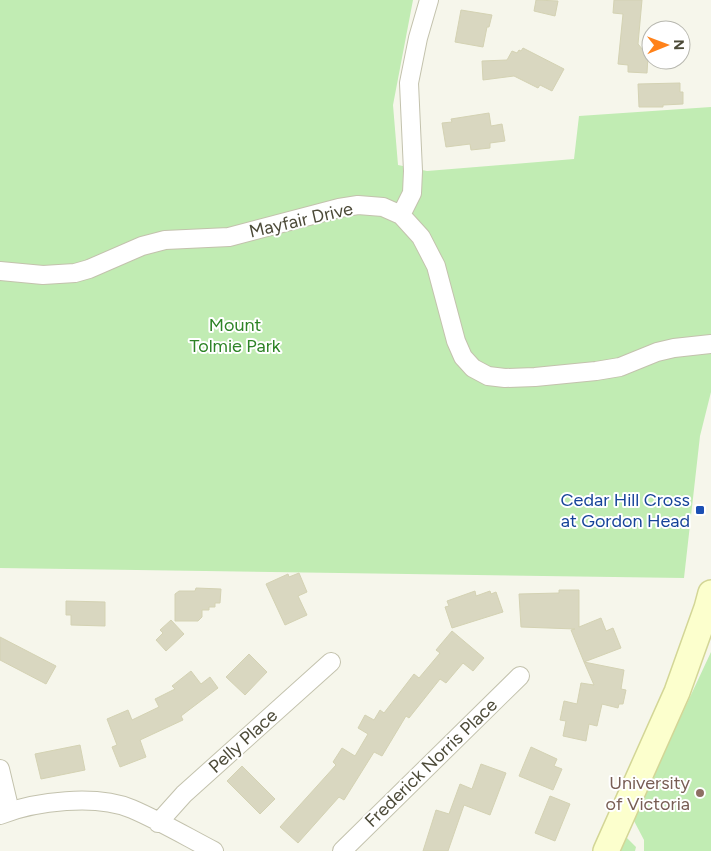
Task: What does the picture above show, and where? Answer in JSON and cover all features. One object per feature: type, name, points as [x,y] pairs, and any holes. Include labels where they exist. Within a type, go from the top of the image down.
[{"type":"main road","points":[[606,851],[677,692],[711,592]]},
{"type":"street","points":[[401,215],[412,193],[413,172],[409,83],[418,38],[429,0]]},
{"type":"street","name":"Mayfair Drive","points":[[0,271],[43,275],[75,273],[142,246],[165,240],[229,237],[339,208],[358,206],[383,207],[401,215],[421,237],[436,266],[456,340],[463,357],[473,368],[488,376],[505,378],[535,377],[596,371],[620,367],[657,352],[674,348],[711,344]]},
{"type":"street","name":"Pelly Place","points":[[158,823],[184,794],[331,662]]},
{"type":"street","name":"Frederick Norris Place","points":[[342,851],[520,676]]},
{"type":"street","points":[[0,769],[5,813],[46,804],[106,803],[131,809],[214,851]]},
{"type":"green space","name":"Mount Tolmie Park","points":[[0,0],[413,0],[393,105],[398,165],[427,171],[574,159],[579,116],[711,107],[711,392],[700,436],[684,578],[0,568]]},
{"type":"green space","points":[[711,652],[711,851],[644,851],[644,840],[633,819]]},
{"type":"green space","points":[[625,836],[636,847],[635,851],[618,851]]},
{"type":"building","points":[[536,0],[558,1],[555,16],[534,11]]},
{"type":"building","points":[[614,0],[642,0],[638,44],[641,48],[641,70],[647,70],[647,73],[628,72],[628,65],[618,64],[623,14],[613,13]]},
{"type":"building","points":[[461,10],[492,15],[489,27],[487,27],[483,47],[455,42]]},
{"type":"building","points":[[523,48],[564,69],[552,91],[540,85],[538,88],[514,76],[483,80],[482,61],[507,60],[512,51],[517,53]]},
{"type":"building","points":[[680,83],[680,92],[683,92],[683,104],[663,105],[663,107],[639,107],[638,84]]},
{"type":"building","points":[[489,113],[491,126],[502,124],[505,141],[490,143],[490,148],[471,150],[470,144],[446,147],[442,123],[452,122],[451,119]]},
{"type":"building","points":[[299,573],[307,592],[298,596],[307,615],[285,625],[266,584],[288,574],[289,577]]},
{"type":"building","points":[[196,588],[221,589],[220,603],[215,603],[215,607],[209,607],[209,610],[202,610],[202,617],[198,621],[175,621],[175,594],[179,591],[195,591]]},
{"type":"building","points":[[559,590],[579,590],[579,627],[601,618],[606,631],[613,628],[621,648],[584,662],[571,630],[575,629],[521,627],[519,594],[559,593]]},
{"type":"building","points":[[475,591],[476,596],[490,591],[491,594],[496,592],[503,612],[452,628],[445,607],[449,606],[447,601]]},
{"type":"building","points":[[66,601],[105,602],[105,626],[71,625],[71,615],[66,615]]},
{"type":"building","points":[[171,620],[184,634],[166,651],[156,640],[163,633],[160,630]]},
{"type":"building","points":[[452,631],[484,658],[473,671],[463,663],[446,683],[440,679],[409,718],[406,716],[382,756],[374,752],[344,800],[339,797],[298,843],[280,827],[336,765],[333,762],[342,748],[355,756],[368,734],[358,728],[365,715],[374,720],[380,710],[384,713],[414,674],[419,678],[440,653],[436,650]]},
{"type":"building","points":[[0,637],[56,666],[46,684],[0,660]]},
{"type":"building","points":[[249,654],[267,672],[245,695],[226,677]]},
{"type":"building","points":[[584,662],[624,670],[621,689],[626,690],[623,704],[619,704],[618,708],[602,704],[597,726],[589,724],[586,741],[563,736],[566,721],[560,720],[564,701],[577,704],[581,683],[594,685]]},
{"type":"building","points":[[191,671],[201,684],[210,677],[218,688],[181,716],[183,720],[140,740],[146,757],[120,767],[112,747],[117,745],[107,719],[128,710],[132,720],[159,707],[155,699],[175,689],[172,686]]},
{"type":"building","points":[[80,745],[85,770],[41,779],[35,754]]},
{"type":"building","points":[[531,747],[557,759],[554,766],[562,769],[553,790],[519,776]]},
{"type":"building","points":[[481,764],[506,773],[490,815],[464,805],[448,851],[423,851],[436,810],[449,814],[460,784],[472,789]]},
{"type":"building","points":[[242,766],[275,799],[260,814],[227,781]]},
{"type":"building","points":[[550,796],[570,804],[555,841],[535,833]]},
{"type":"place","name":"Cedar Hill Cross at Gordon Head","points":[[700,510]]},
{"type":"place","name":"University of Victoria","points":[[700,793]]}]
